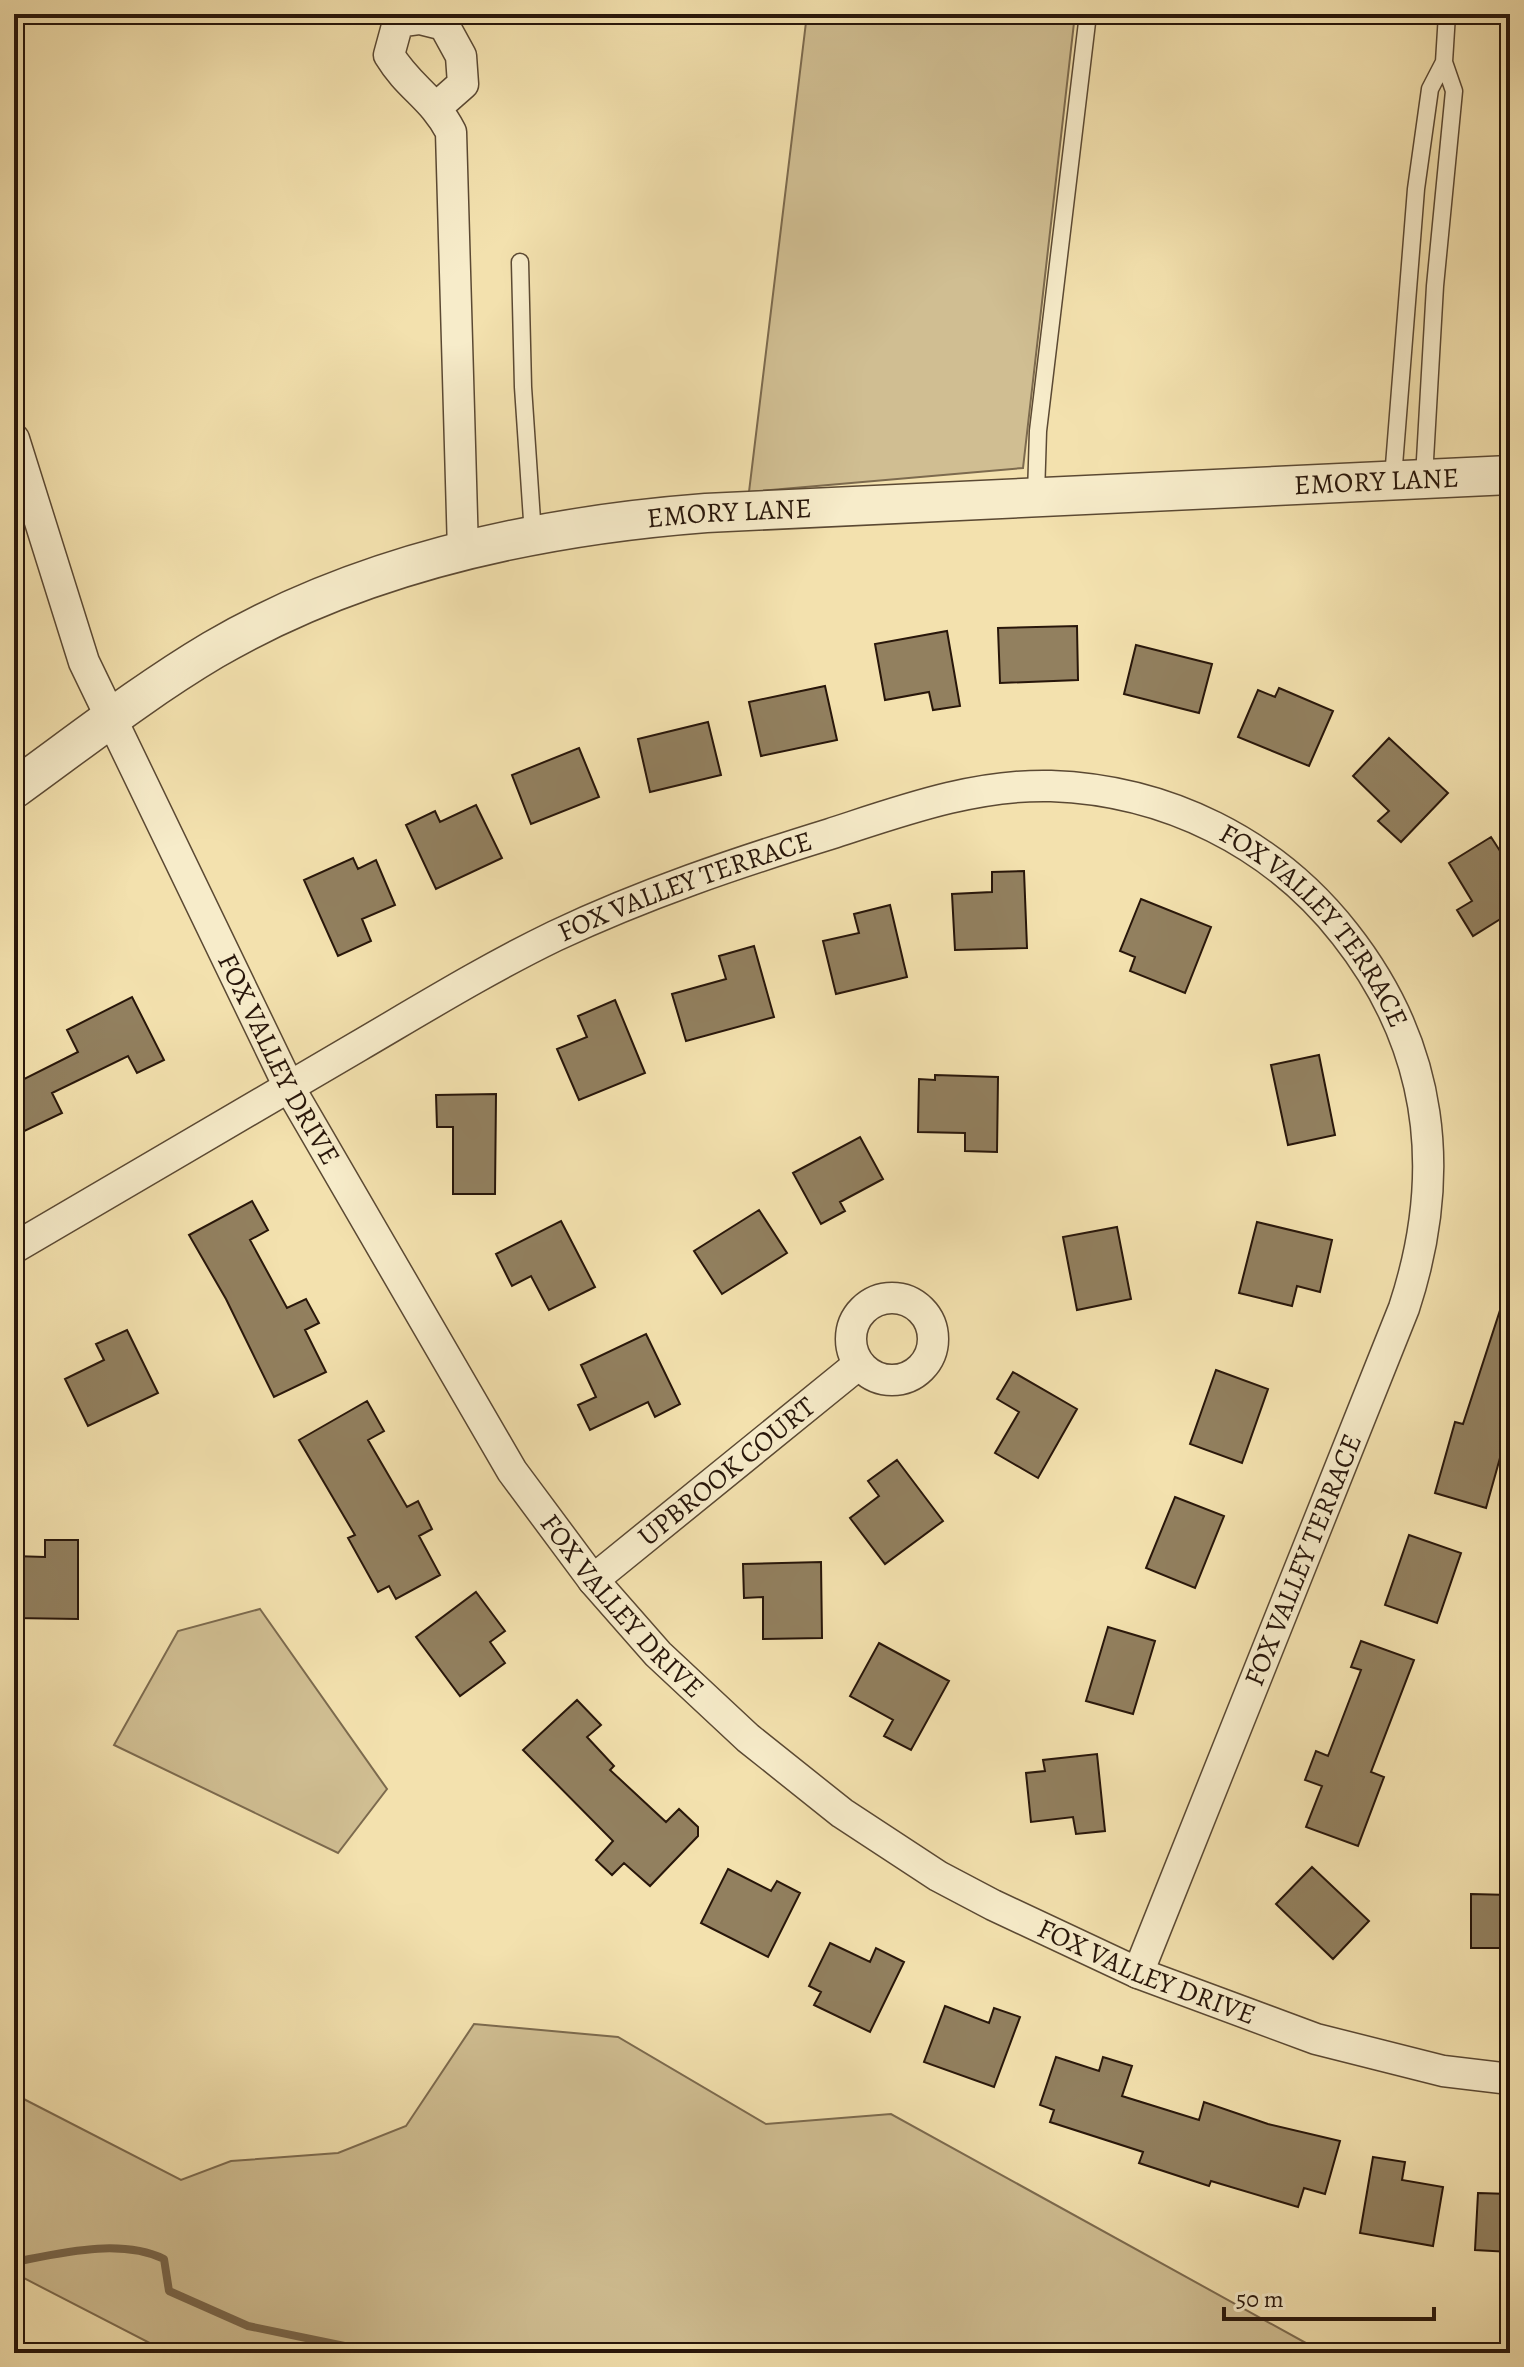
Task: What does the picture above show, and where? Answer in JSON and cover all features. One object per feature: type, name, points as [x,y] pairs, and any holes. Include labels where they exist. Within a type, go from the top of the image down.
[{"type":"street","points":[[438,106],[451,132],[463,551]]},
{"type":"street","name":"FOX VALLEY DRIVE","points":[[14,439],[84,662],[289,1087],[483,1427],[544,1518],[658,1654],[707,1702],[842,1813],[965,1891],[1138,1973],[1330,2044],[1443,2071],[1510,2079]]},
{"type":"street","name":"EMORY LANE","points":[[14,789],[176,673],[249,630],[372,578],[463,551],[533,535],[655,517],[1036,495],[1510,475]]},
{"type":"street","name":"FOX VALLEY TERRACE","points":[[14,1248],[492,969],[614,909],[750,858],[906,810],[992,790],[1048,786],[1091,789],[1173,809],[1253,847],[1327,910],[1380,984],[1401,1027],[1425,1112],[1430,1192],[1426,1233],[1404,1308],[1138,1973]]},
{"type":"street","name":"UPBROOK COURT","points":[[593,1580],[859,1364]]},
{"type":"lane","points":[[1036,495],[1038,431],[1088,14]]},
{"type":"lane","points":[[1408,478],[1435,286],[1454,91],[1444,62],[1447,14]]},
{"type":"lane","points":[[1408,478],[1416,189],[1430,89],[1444,62]]},
{"type":"lane","points":[[520,262],[523,387],[533,535]]},
{"type":"shaded area","points":[[807,14],[1075,14],[1023,468],[749,492]]},
{"type":"shaded area","points":[[260,1609],[387,1789],[338,1853],[114,1745],[178,1631]]},
{"type":"shaded area","points":[[474,2024],[618,2037],[766,2124],[891,2114],[1324,2353],[169,2353],[14,2273],[14,2094],[181,2180],[231,2161],[338,2153],[406,2126]]},
{"type":"building","points":[[1077,626],[1078,680],[1000,683],[998,628]]},
{"type":"building","points":[[947,631],[960,706],[933,710],[929,692],[885,700],[875,644]]},
{"type":"building","points":[[1136,645],[1212,664],[1199,713],[1124,694]]},
{"type":"building","points":[[825,686],[837,740],[761,756],[749,702]]},
{"type":"building","points":[[1279,688],[1333,711],[1309,766],[1238,737],[1258,690],[1275,697]]},
{"type":"building","points":[[708,722],[721,775],[650,792],[638,739]]},
{"type":"building","points":[[1389,738],[1448,793],[1401,842],[1378,821],[1389,811],[1353,776]]},
{"type":"building","points":[[579,748],[599,797],[531,824],[512,775]]},
{"type":"building","points":[[476,805],[502,858],[436,889],[406,825],[435,811],[440,822]]},
{"type":"building","points":[[1491,837],[1500,851],[1510,845],[1510,913],[1473,936],[1457,910],[1472,901],[1449,863]]},
{"type":"building","points":[[353,858],[358,869],[376,860],[395,905],[362,919],[371,941],[338,956],[304,880]]},
{"type":"building","points":[[1024,871],[1027,948],[955,950],[952,894],[992,892],[992,872]]},
{"type":"building","points":[[1141,899],[1211,927],[1185,993],[1130,971],[1135,957],[1120,951]]},
{"type":"building","points":[[890,905],[907,977],[836,994],[823,941],[859,933],[854,914]]},
{"type":"building","points":[[754,946],[774,1017],[686,1041],[672,994],[726,979],[719,956]]},
{"type":"building","points":[[132,997],[164,1060],[137,1073],[128,1056],[52,1093],[62,1113],[14,1136],[14,1084],[78,1052],[67,1030]]},
{"type":"building","points":[[615,1000],[645,1073],[579,1100],[557,1049],[587,1037],[578,1016]]},
{"type":"building","points":[[1319,1055],[1335,1135],[1288,1145],[1271,1065]]},
{"type":"building","points":[[935,1075],[998,1077],[997,1152],[965,1151],[965,1133],[918,1132],[919,1079],[935,1080]]},
{"type":"building","points":[[496,1094],[495,1194],[453,1194],[453,1127],[437,1127],[436,1095]]},
{"type":"building","points":[[860,1137],[883,1179],[840,1202],[845,1211],[821,1224],[793,1173]]},
{"type":"building","points":[[252,1201],[268,1230],[250,1240],[287,1308],[306,1299],[319,1323],[305,1330],[326,1372],[274,1397],[226,1299],[189,1235]]},
{"type":"building","points":[[759,1210],[787,1253],[722,1294],[694,1251]]},
{"type":"building","points":[[561,1221],[595,1287],[549,1310],[531,1276],[512,1286],[496,1254]]},
{"type":"building","points":[[1257,1222],[1332,1240],[1320,1292],[1297,1286],[1292,1306],[1239,1293]]},
{"type":"building","points":[[1117,1227],[1131,1299],[1077,1310],[1063,1237]]},
{"type":"building","points":[[1505,1295],[1510,1296],[1510,1422],[1486,1508],[1435,1493],[1455,1422],[1463,1424]]},
{"type":"building","points":[[127,1330],[158,1393],[88,1426],[65,1379],[104,1360],[96,1344]]},
{"type":"building","points":[[646,1334],[680,1404],[655,1417],[648,1402],[590,1430],[578,1405],[596,1397],[581,1365]]},
{"type":"building","points":[[1216,1370],[1268,1389],[1242,1463],[1190,1444]]},
{"type":"building","points":[[1013,1372],[1077,1409],[1038,1478],[995,1453],[1019,1412],[997,1399]]},
{"type":"building","points":[[367,1401],[384,1431],[368,1440],[407,1507],[418,1501],[432,1529],[419,1536],[440,1575],[396,1599],[389,1586],[378,1592],[348,1538],[355,1535],[299,1440]]},
{"type":"building","points":[[897,1460],[943,1521],[885,1564],[850,1518],[879,1496],[868,1481]]},
{"type":"building","points":[[1175,1497],[1224,1516],[1195,1588],[1146,1568]]},
{"type":"building","points":[[1409,1535],[1461,1553],[1437,1623],[1385,1605]]},
{"type":"building","points":[[45,1540],[78,1540],[78,1619],[14,1618],[14,1556],[45,1557]]},
{"type":"building","points":[[821,1562],[822,1638],[763,1639],[763,1597],[744,1598],[743,1564]]},
{"type":"building","points":[[476,1592],[505,1631],[490,1642],[505,1663],[460,1696],[416,1637]]},
{"type":"building","points":[[1108,1627],[1155,1641],[1133,1714],[1086,1701]]},
{"type":"building","points":[[1361,1641],[1414,1660],[1371,1772],[1384,1777],[1358,1846],[1306,1827],[1322,1786],[1305,1780],[1316,1751],[1328,1756],[1361,1670],[1351,1667]]},
{"type":"building","points":[[879,1643],[949,1681],[911,1750],[884,1736],[893,1720],[850,1696]]},
{"type":"building","points":[[577,1700],[601,1725],[587,1737],[614,1766],[610,1770],[666,1822],[679,1809],[698,1827],[698,1836],[650,1886],[624,1863],[612,1875],[596,1860],[613,1841],[523,1750]]},
{"type":"building","points":[[1097,1754],[1105,1831],[1076,1834],[1073,1817],[1031,1822],[1026,1773],[1045,1771],[1043,1760]]},
{"type":"building","points":[[1312,1867],[1369,1921],[1333,1959],[1276,1904]]},
{"type":"building","points":[[728,1869],[771,1891],[777,1881],[800,1893],[768,1957],[701,1923]]},
{"type":"building","points":[[1471,1894],[1510,1895],[1510,1948],[1471,1948]]},
{"type":"building","points":[[830,1943],[870,1962],[876,1948],[904,1962],[870,2032],[814,2005],[821,1992],[809,1986]]},
{"type":"building","points":[[945,2006],[989,2023],[994,2008],[1020,2017],[994,2087],[924,2062]]},
{"type":"building","points":[[1056,2057],[1099,2071],[1103,2057],[1132,2066],[1122,2096],[1199,2120],[1204,2102],[1268,2124],[1340,2141],[1325,2194],[1304,2188],[1298,2207],[1211,2181],[1209,2186],[1139,2163],[1143,2152],[1050,2122],[1054,2110],[1040,2105]]},
{"type":"building","points":[[1373,2157],[1405,2162],[1402,2180],[1443,2187],[1433,2246],[1360,2233]]},
{"type":"building","points":[[1478,2193],[1510,2194],[1510,2252],[1475,2250]]},
{"type":"waterway","points":[[14,2262],[90,2249],[129,2249],[147,2253],[164,2259],[169,2291],[248,2326],[359,2349],[361,2353]]}]
